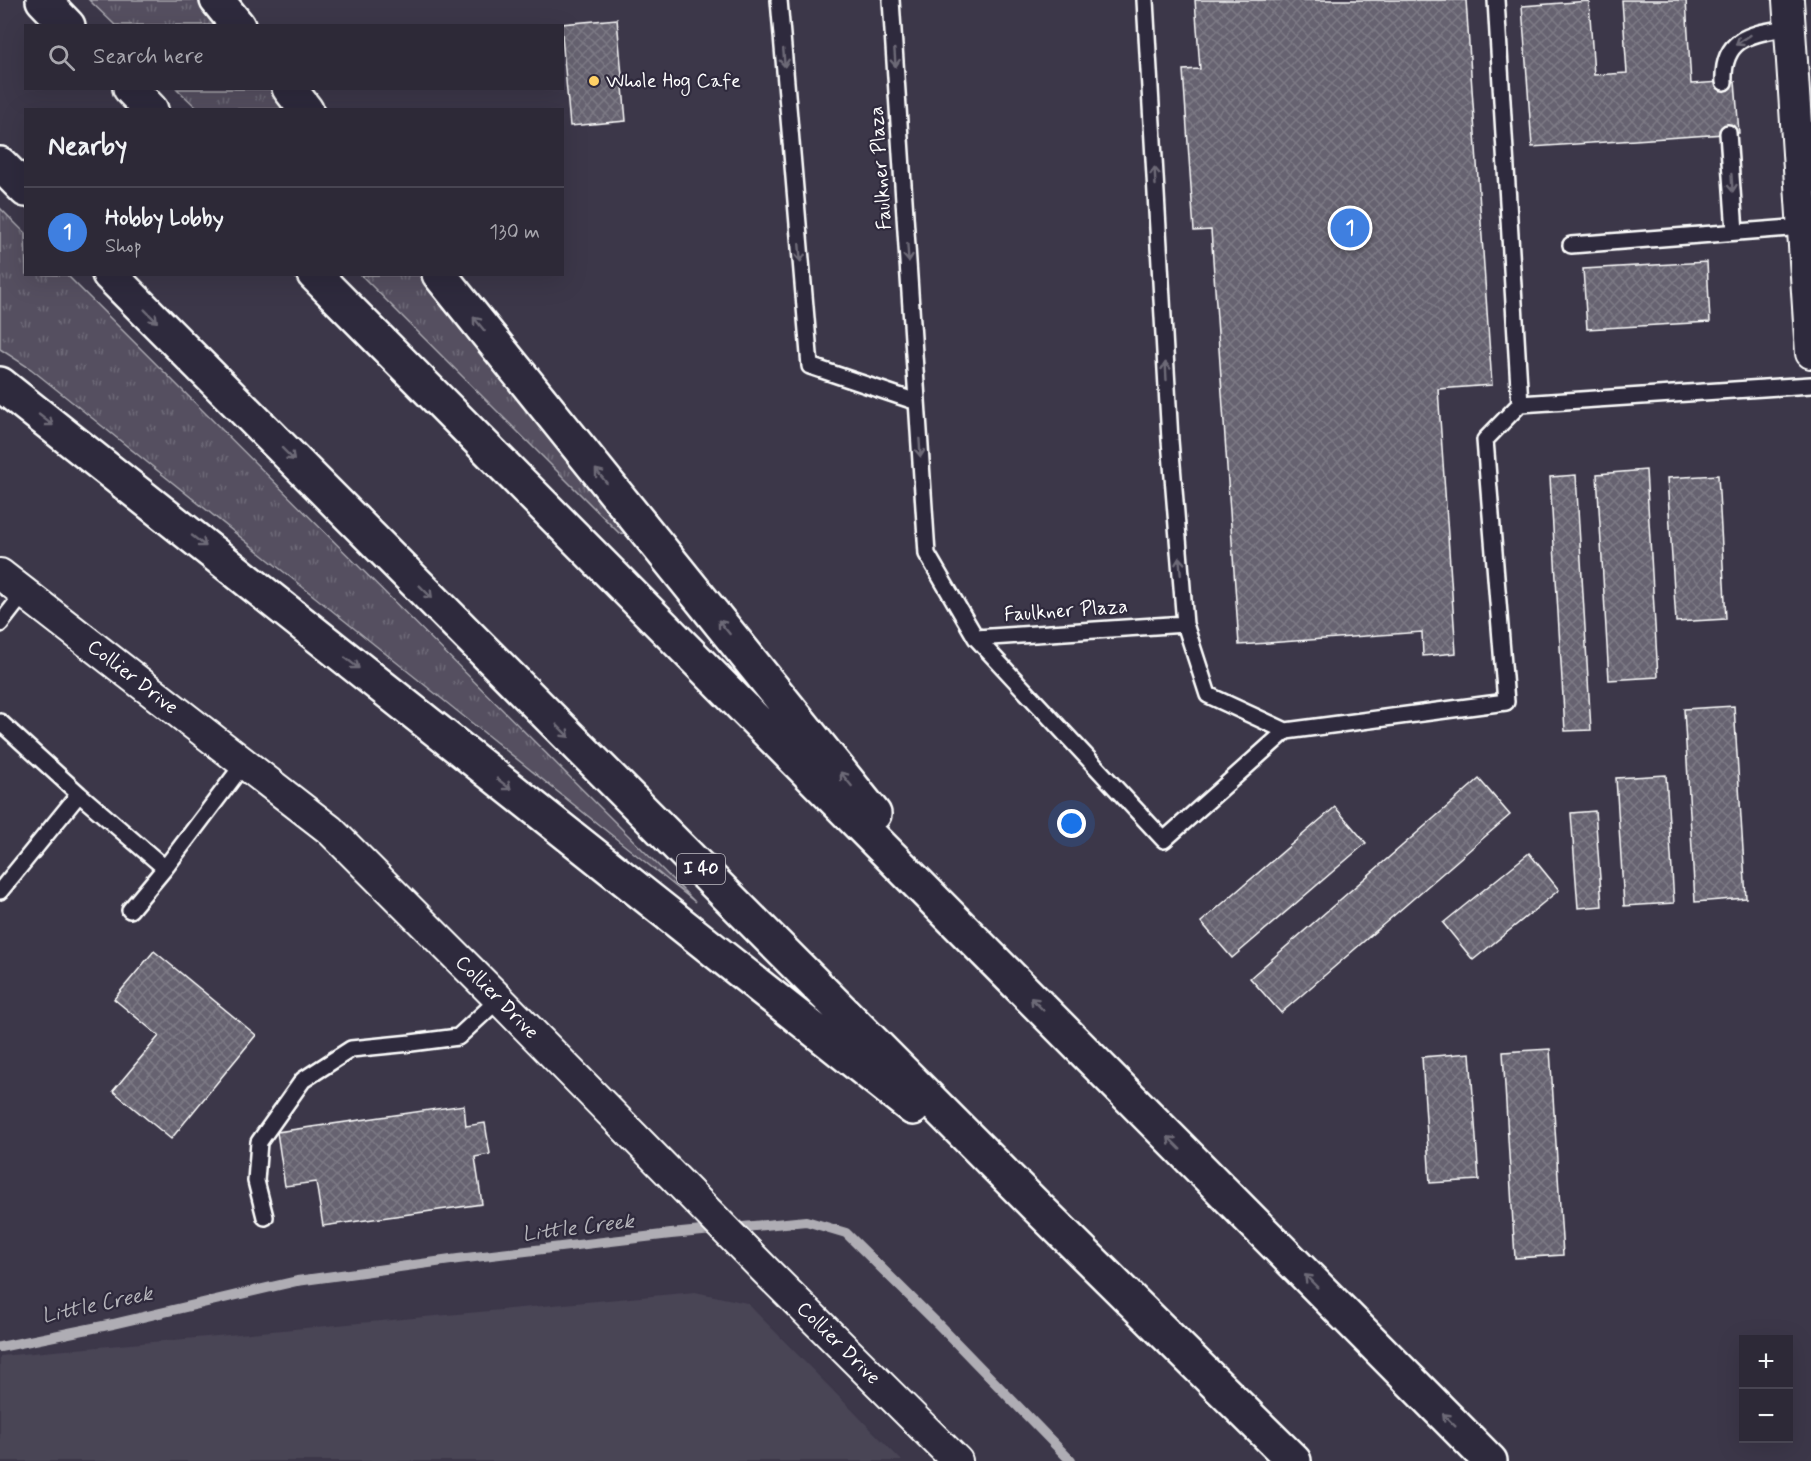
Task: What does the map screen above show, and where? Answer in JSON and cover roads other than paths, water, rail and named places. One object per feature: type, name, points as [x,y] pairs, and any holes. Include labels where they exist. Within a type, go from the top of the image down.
[{"type":"highway","points":[[43,0],[66,24]]},
{"type":"highway","points":[[218,0],[236,24]]},
{"type":"highway","points":[[132,90],[149,108]]},
{"type":"highway","points":[[291,90],[304,108]]},
{"type":"highway","points":[[0,164],[24,188]]},
{"type":"highway","name":"I 40","points":[[112,276],[1034,1204],[1294,1461]]},
{"type":"highway","points":[[316,276],[1490,1461]]},
{"type":"highway","points":[[441,276],[988,955]]},
{"type":"highway","points":[[0,384],[1034,1204]]},
{"type":"street","points":[[1789,14],[1811,353]]},
{"type":"street","name":"Collier Drive","points":[[0,574],[330,830],[957,1461]]},
{"type":"lane","points":[[779,0],[810,366],[917,402]]},
{"type":"lane","name":"Faulkner Plaza","points":[[891,0],[927,554],[975,638],[1185,624]]},
{"type":"lane","points":[[1145,0],[1170,428],[1185,624],[1208,695],[1286,731],[1506,702],[1485,440],[1520,404],[1811,385]]},
{"type":"lane","points":[[1496,0],[1520,404]]},
{"type":"lane","points":[[1724,81],[1724,70],[1731,48],[1751,34],[1789,14]]},
{"type":"lane","points":[[1728,133],[1735,232]]},
{"type":"lane","points":[[1571,245],[1803,226]]},
{"type":"lane","points":[[0,624],[24,593]]},
{"type":"lane","points":[[975,638],[1164,840],[1286,731]]},
{"type":"lane","points":[[0,722],[165,868]]},
{"type":"lane","points":[[130,910],[165,868],[245,762]]},
{"type":"lane","points":[[0,891],[80,794]]},
{"type":"lane","points":[[265,1217],[256,1181],[259,1142],[303,1080],[351,1049],[411,1044],[458,1036],[499,999]]},
{"type":"waterway","name":"Little Creek","points":[[0,1347],[113,1324],[297,1281],[458,1259],[806,1221],[846,1233],[1071,1461]]},
{"type":"place","name":"Whole Hog Cafe","points":[[594,81]]},
{"type":"place","name":"Hobby Lobby","points":[[1350,228]]}]
